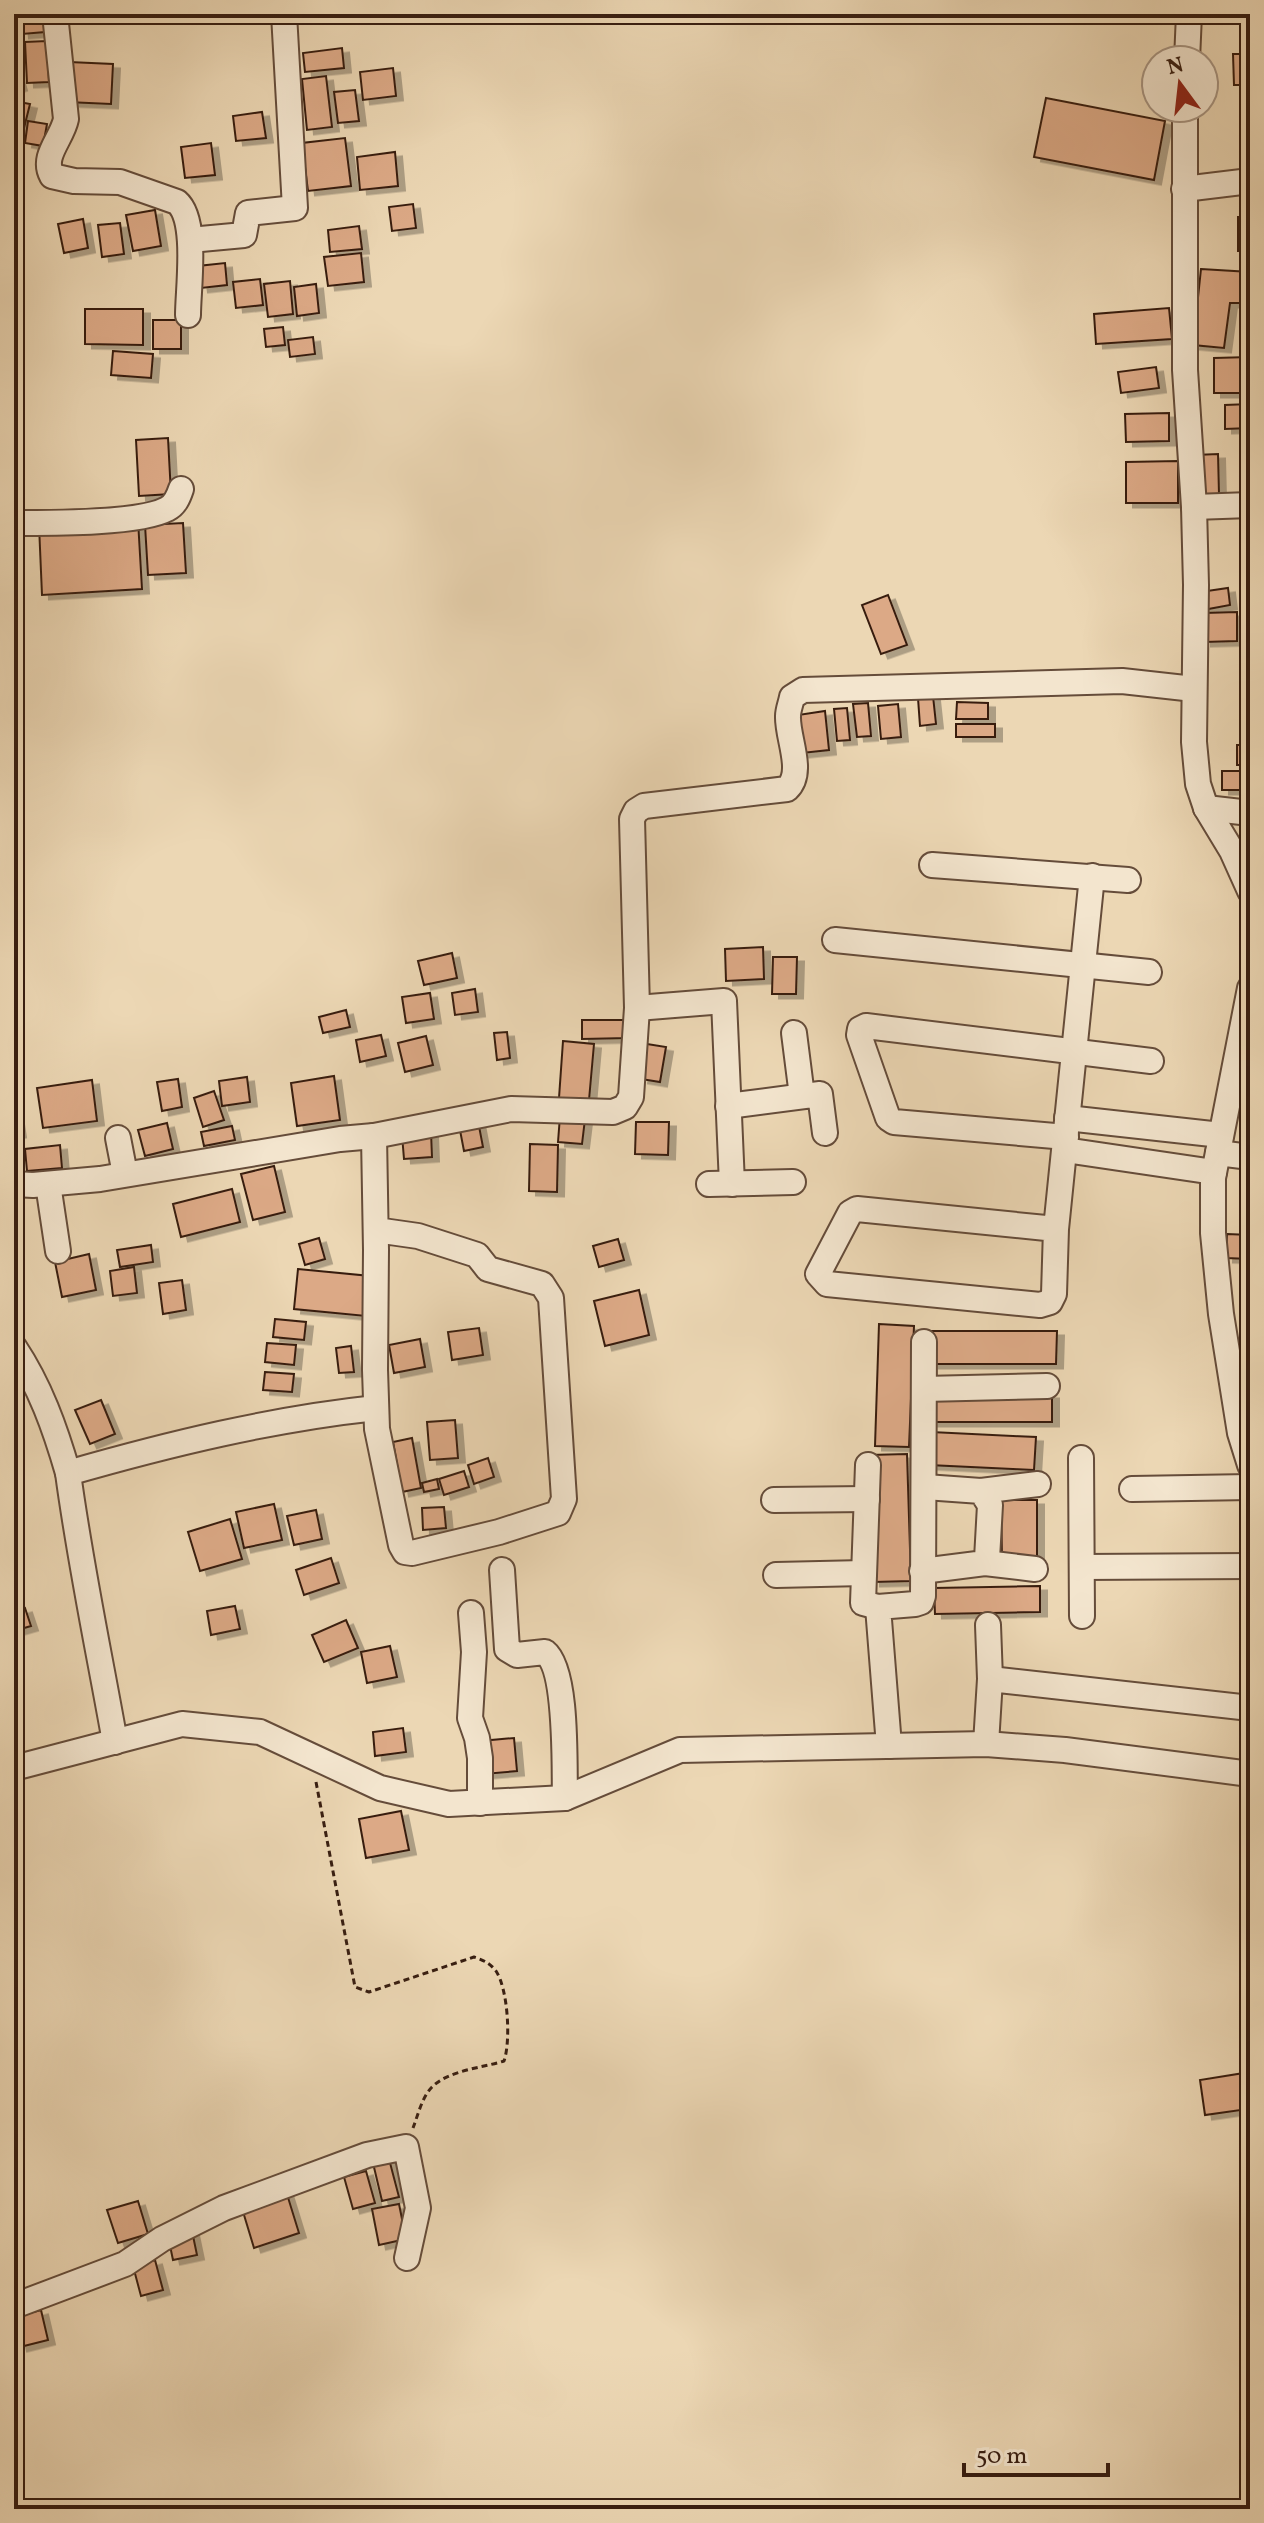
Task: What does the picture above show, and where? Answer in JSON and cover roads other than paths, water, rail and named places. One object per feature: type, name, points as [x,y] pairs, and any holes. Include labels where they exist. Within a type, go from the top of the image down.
[{"type":"street","points":[[55,14],[66,119],[63,134],[48,158],[47,167],[52,176],[74,181],[120,182],[177,202],[183,207],[190,240],[188,315]]},
{"type":"street","points":[[190,240],[244,235],[248,213],[295,208],[284,14]]},
{"type":"street","points":[[1188,44],[1189,14]]},
{"type":"street","points":[[1185,124],[1185,370],[1194,507],[1195,756],[1198,784],[1206,808],[1232,851],[1250,891]]},
{"type":"street","points":[[1184,189],[1250,181]]},
{"type":"street","points":[[14,523],[98,520],[150,514],[168,509],[178,500],[181,489]]},
{"type":"street","points":[[1194,507],[1250,505]]},
{"type":"street","points":[[14,1184],[48,1184],[125,1174],[374,1136],[511,1109],[613,1112],[625,1107],[631,1097],[637,1008],[632,819],[636,811],[644,806],[787,789],[794,783],[795,773],[788,715],[792,697],[803,690],[1122,681],[1194,689]]},
{"type":"street","points":[[1206,808],[1250,813]]},
{"type":"street","points":[[932,865],[1128,880]]},
{"type":"street","points":[[1056,1229],[857,1209],[850,1213],[818,1274],[827,1284],[1040,1305],[1050,1302],[1054,1294],[1056,1229],[1092,876]]},
{"type":"street","points":[[835,940],[1149,972]]},
{"type":"street","points":[[1250,988],[1218,1153],[1213,1233],[1219,1301],[1250,1465]]},
{"type":"street","points":[[637,1008],[724,1001],[728,1106],[720,1184],[793,1182]]},
{"type":"street","points":[[1151,1061],[866,1026],[860,1029],[859,1035],[888,1118],[894,1122],[1066,1135],[1250,1157]]},
{"type":"street","points":[[794,1033],[802,1096]]},
{"type":"street","points":[[728,1106],[820,1094],[825,1133]]},
{"type":"street","points":[[1066,1135],[1218,1153]]},
{"type":"street","points":[[374,1136],[376,1408],[401,1545],[405,1552],[412,1553],[558,1513],[564,1499],[561,1435],[551,1298],[542,1284],[488,1269],[477,1255],[418,1236],[376,1230]]},
{"type":"street","points":[[118,1138],[125,1174]]},
{"type":"street","points":[[48,1184],[58,1251]]},
{"type":"street","points":[[868,1465],[863,1603],[878,1607],[921,1602],[925,1487],[924,1342]]},
{"type":"street","points":[[14,1347],[26,1364],[52,1419],[68,1473],[77,1543],[115,1742]]},
{"type":"street","points":[[924,1389],[1047,1386]]},
{"type":"street","points":[[68,1473],[139,1453],[313,1415],[376,1408]]},
{"type":"street","points":[[1081,1458],[1082,1616]]},
{"type":"street","points":[[925,1487],[981,1491],[1038,1484]]},
{"type":"street","points":[[1132,1489],[1250,1487]]},
{"type":"street","points":[[981,1491],[990,1505],[985,1563]]},
{"type":"street","points":[[774,1500],[867,1499]]},
{"type":"street","points":[[922,1571],[985,1563],[1035,1569]]},
{"type":"street","points":[[1082,1567],[1250,1566]]},
{"type":"street","points":[[502,1570],[507,1649],[517,1655],[545,1652],[553,1658],[559,1680],[565,1798]]},
{"type":"street","points":[[776,1575],[864,1573]]},
{"type":"street","points":[[878,1607],[889,1746]]},
{"type":"street","points":[[471,1613],[474,1652],[470,1718],[480,1758],[480,1803]]},
{"type":"street","points":[[986,1744],[990,1679],[988,1625]]},
{"type":"street","points":[[990,1679],[1250,1708]]},
{"type":"street","points":[[14,1768],[182,1724],[260,1732],[380,1788],[449,1804],[565,1798],[680,1750],[986,1744],[1065,1750],[1250,1774]]},
{"type":"street","points":[[14,2306],[125,2264],[162,2239],[224,2208],[367,2155],[406,2147],[418,2208],[407,2258]]}]
